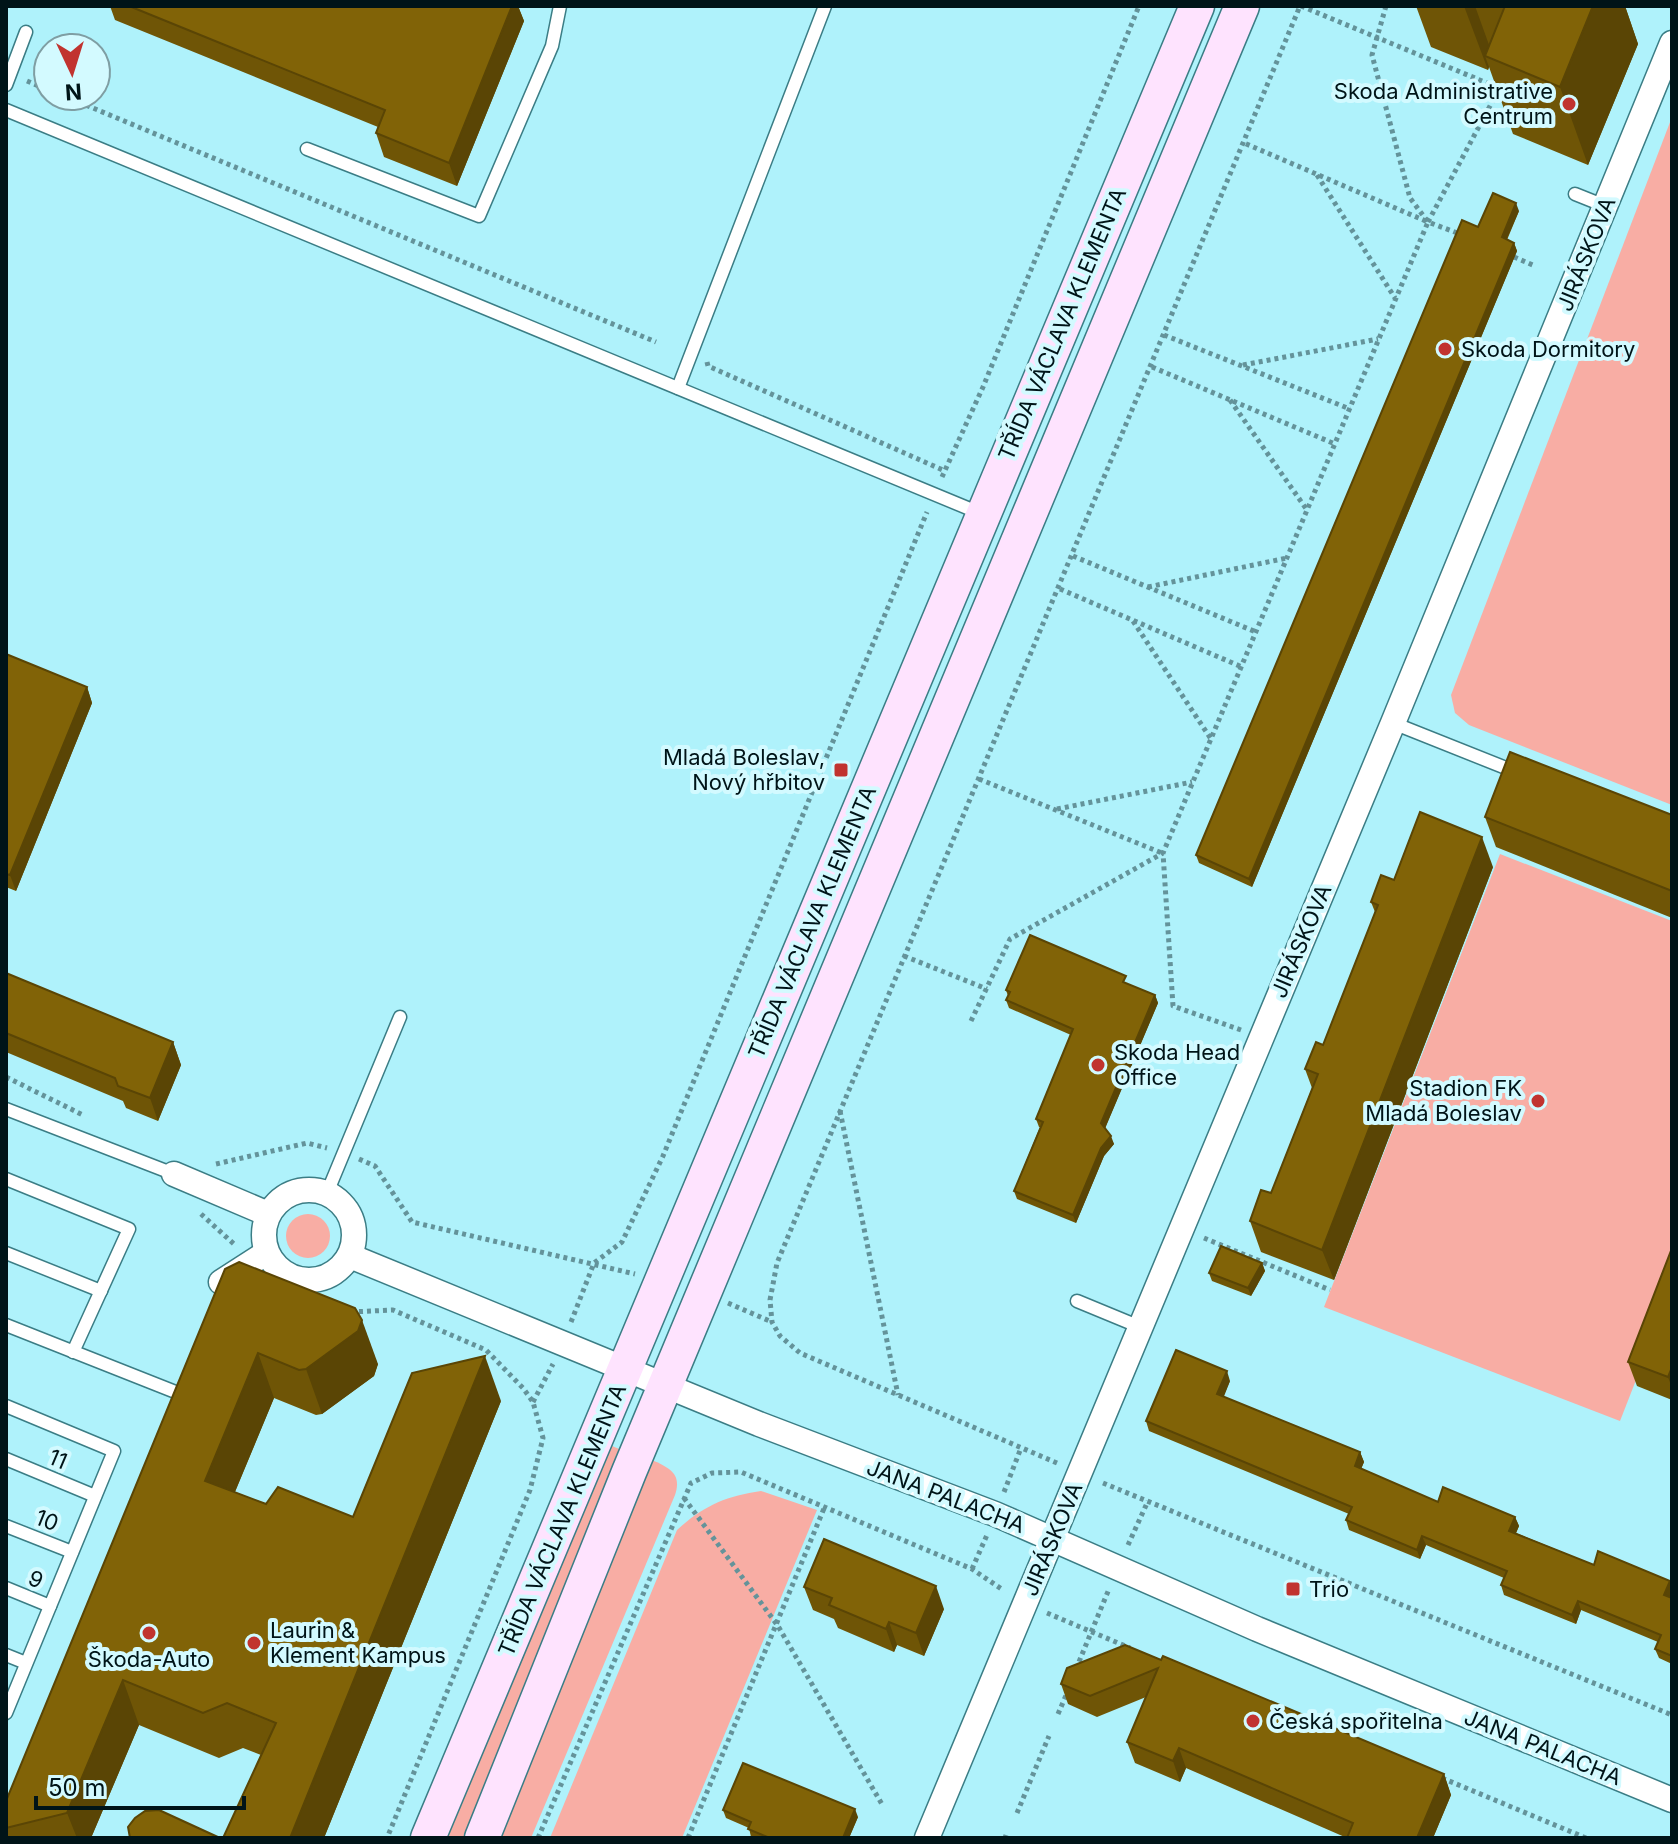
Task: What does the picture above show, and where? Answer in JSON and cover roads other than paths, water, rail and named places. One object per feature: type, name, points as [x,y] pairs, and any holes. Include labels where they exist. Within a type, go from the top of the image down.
[{"type":"street","name":"TŘÍDA VÁCLAVA KLEMENTA","points":[[428,1838],[1197,6]]},
{"type":"street","name":"TŘÍDA VÁCLAVA KLEMENTA","points":[[482,1838],[666,1386],[1242,6]]},
{"type":"street","name":"JIRÁSKOVA","points":[[927,1838],[1393,723],[1672,43]]},
{"type":"street","points":[[174,1174],[268,1214]]},
{"type":"street","points":[[302,1190],[327,1193],[350,1214],[354,1242],[350,1256],[330,1276],[302,1280],[277,1267],[266,1253],[264,1228],[268,1214],[288,1194],[302,1190]]},
{"type":"street","points":[[211,1309],[222,1281],[266,1253]]},
{"type":"street","name":"JANA PALACHA","points":[[350,1256],[666,1386],[1053,1538],[1257,1629],[1672,1800]]},
{"type":"street","points":[[175,1401],[189,1365]]},
{"type":"lane","points":[[307,149],[479,216],[552,46],[560,6]]},
{"type":"lane","points":[[678,388],[825,6]]},
{"type":"lane","points":[[6,85],[26,32]]},
{"type":"lane","points":[[6,110],[982,514]]},
{"type":"lane","points":[[1575,194],[1605,206]]},
{"type":"lane","points":[[1393,723],[1531,778]]},
{"type":"lane","points":[[327,1193],[400,1017]]},
{"type":"lane","points":[[6,1109],[174,1174]]},
{"type":"lane","points":[[6,1179],[129,1229],[73,1352]]},
{"type":"lane","points":[[6,1253],[101,1291]]},
{"type":"lane","points":[[1077,1301],[1140,1327]]},
{"type":"lane","points":[[6,1325],[73,1352],[175,1401]]},
{"type":"lane","points":[[6,1406],[114,1451],[6,1713]]},
{"type":"lane","name":"11","points":[[6,1459],[95,1496]]},
{"type":"lane","name":"10","points":[[6,1526],[72,1552]]},
{"type":"lane","name":"9","points":[[6,1588],[50,1606]]},
{"type":"lane","points":[[6,1655],[26,1663]]},
{"type":"place","name":"Skoda Administrative Centrum","points":[[1569,104]]},
{"type":"place","name":"Skoda Dormitory","points":[[1445,349]]},
{"type":"place","name":"Mladá Boleslav, Nový hřbitov","points":[[841,770]]},
{"type":"place","name":"Skoda Head Office","points":[[1098,1065]]},
{"type":"place","name":"Stadion FK Mladá Boleslav","points":[[1538,1101]]},
{"type":"place","name":"Trio","points":[[1293,1589]]},
{"type":"place","name":"Škoda-Auto","points":[[149,1633]]},
{"type":"place","name":"Laurin & Klement Kampus","points":[[254,1643]]},
{"type":"place","name":"Česká spořitelna","points":[[1253,1721]]}]
